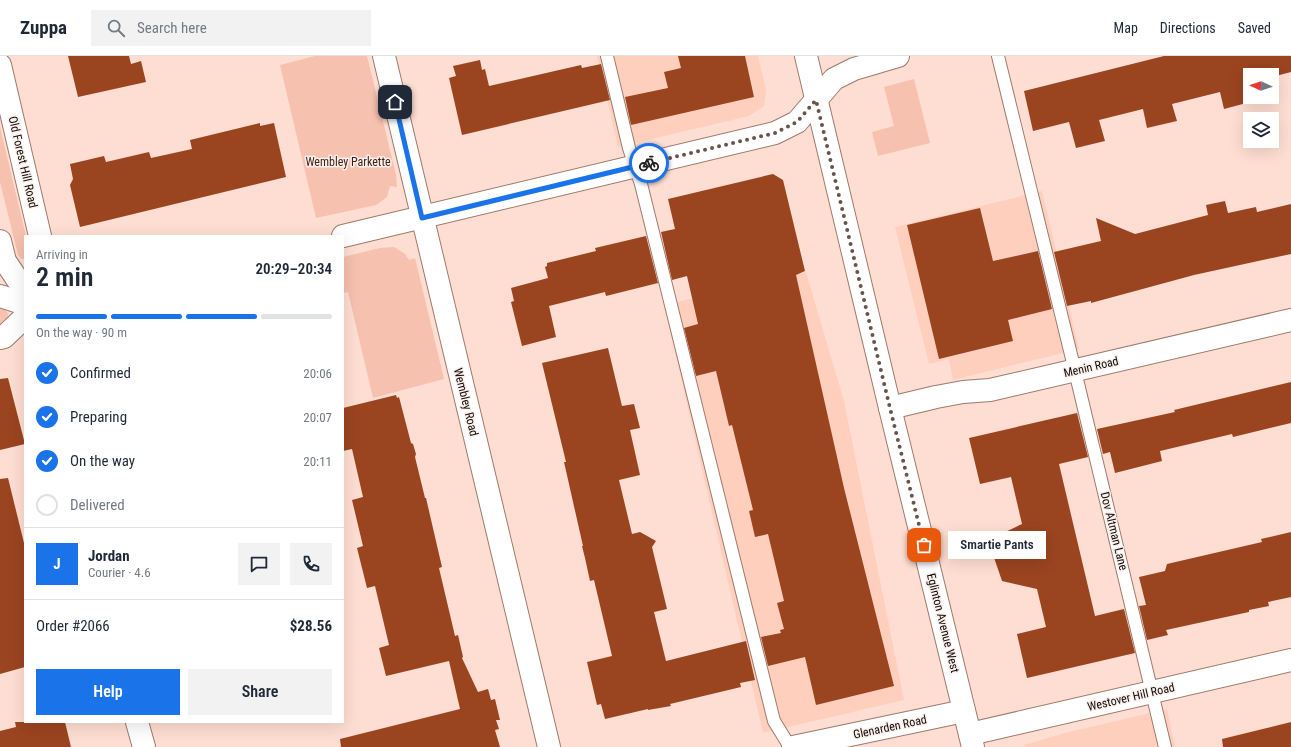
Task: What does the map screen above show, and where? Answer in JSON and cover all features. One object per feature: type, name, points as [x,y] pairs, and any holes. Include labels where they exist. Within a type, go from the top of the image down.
[{"type":"street","name":"Wembley Road","points":[[384,56],[549,747]]},
{"type":"street","name":"Eglinton Avenue West","points":[[806,56],[890,408],[972,741]]},
{"type":"street","points":[[344,236],[775,133],[797,122],[834,79],[854,69],[898,56]]},
{"type":"street","name":"Old Forest Hill Road","points":[[0,65],[40,235]]},
{"type":"street","points":[[0,241],[4,261],[24,290]]},
{"type":"street","points":[[0,296],[24,304]]},
{"type":"street","points":[[0,338],[4,337],[24,318]]},
{"type":"street","name":"Menin Road","points":[[890,408],[936,396],[990,390],[1291,320]]},
{"type":"street","name":"Westover Hill Road","points":[[972,741],[1153,692],[1291,660]]},
{"type":"street","name":"Glenarden Road","points":[[791,747],[964,711]]},
{"type":"street","points":[[137,723],[144,747]]},
{"type":"lane","points":[[607,56],[629,148],[641,184],[774,721],[791,747]]},
{"type":"lane","name":"Dov Altman Lane","points":[[998,56],[1153,692],[1165,747]]},
{"type":"shaded area","points":[[597,56],[758,56],[766,90],[764,106],[749,116],[618,147]]},
{"type":"shaded area","points":[[1042,191],[1079,349],[953,380],[949,359],[929,364],[895,227]]},
{"type":"shaded area","points":[[806,272],[844,401],[904,700],[763,733],[664,305]]},
{"type":"shaded area","points":[[1167,709],[1175,747],[1025,747],[1024,745],[1065,733]]},
{"type":"green space","name":"Wembley Parkette","points":[[315,56],[367,56],[396,175],[397,187],[390,186],[387,197],[376,205],[316,218],[280,65]]},
{"type":"green space","points":[[914,79],[930,143],[878,156],[872,132],[894,126],[884,87]]},
{"type":"green space","points":[[0,127],[26,235],[24,235],[24,259],[21,259],[18,255],[0,182]]},
{"type":"green space","points":[[394,247],[405,254],[409,260],[415,258],[444,379],[373,398],[348,292],[344,293],[344,257],[380,248]]},
{"type":"green space","points":[[0,308],[5,309],[8,314],[8,321],[0,326]]},
{"type":"building","points":[[68,56],[129,56],[131,64],[141,61],[146,82],[78,97]]},
{"type":"building","points":[[678,56],[745,56],[754,97],[631,125],[625,97],[668,88],[664,72],[681,68]]},
{"type":"building","points":[[1164,56],[1291,56],[1291,72],[1279,75],[1279,68],[1243,68],[1243,104],[1224,109],[1220,92],[1172,104],[1177,121],[1147,128],[1143,109],[1099,120],[1105,141],[1076,148],[1069,122],[1033,131],[1024,91]]},
{"type":"building","points":[[480,60],[482,70],[485,69],[489,86],[581,65],[582,68],[601,64],[610,100],[462,135],[449,78],[456,76],[453,66]]},
{"type":"building","points":[[260,123],[260,126],[274,123],[286,177],[80,227],[70,185],[73,179],[70,164],[104,156],[106,162],[149,152],[151,158],[192,149],[190,140]]},
{"type":"building","points":[[773,174],[783,180],[805,271],[796,275],[844,488],[894,686],[816,705],[805,657],[768,666],[761,637],[781,633],[780,630],[784,629],[777,603],[784,601],[768,534],[755,537],[749,511],[753,510],[732,425],[729,426],[716,371],[696,376],[684,328],[698,324],[687,276],[672,280],[661,232],[675,229],[668,199]]},
{"type":"building","points":[[1225,201],[1228,213],[1256,207],[1257,212],[1291,204],[1291,254],[1194,275],[1091,303],[1091,301],[1067,306],[1054,252],[1101,241],[1096,218],[1135,234],[1208,215],[1206,205]]},
{"type":"building","points":[[980,208],[993,261],[1038,251],[1052,309],[1008,320],[1013,341],[939,359],[907,225]]},
{"type":"building","points":[[646,236],[658,283],[606,296],[605,292],[549,306],[556,337],[522,346],[511,302],[514,301],[511,288],[548,278],[545,267],[547,266],[547,263],[596,251],[595,248]]},
{"type":"building","points":[[608,348],[622,406],[634,404],[640,428],[630,430],[640,475],[619,480],[632,534],[640,532],[656,541],[652,547],[667,609],[654,612],[666,661],[746,641],[755,680],[740,683],[741,687],[670,704],[671,706],[648,709],[605,719],[601,704],[597,705],[587,662],[612,656],[594,580],[590,581],[564,462],[566,462],[542,363]]},
{"type":"building","points":[[8,378],[24,444],[0,450],[0,379]]},
{"type":"building","points":[[1291,382],[1291,423],[1233,437],[1232,434],[1160,451],[1162,461],[1115,473],[1110,452],[1103,454],[1097,429],[1175,412],[1174,410]]},
{"type":"building","points":[[396,395],[397,398],[399,397],[411,443],[413,444],[416,454],[415,457],[442,567],[439,568],[455,636],[458,635],[462,658],[478,692],[488,689],[491,700],[495,699],[500,720],[496,720],[499,729],[495,730],[500,747],[341,747],[340,739],[460,709],[449,661],[386,676],[379,648],[389,645],[375,586],[367,588],[357,548],[363,546],[352,500],[363,497],[352,449],[344,451],[344,408]]},
{"type":"building","points":[[1077,413],[1088,457],[1059,464],[1095,616],[1124,609],[1135,653],[1027,678],[1017,634],[1046,627],[1037,589],[1002,581],[988,540],[1022,524],[1011,477],[980,484],[969,438]]},
{"type":"building","points":[[8,478],[24,543],[24,667],[0,674],[0,479]]},
{"type":"building","points":[[1291,532],[1291,597],[1268,602],[1269,606],[1249,610],[1249,612],[1166,630],[1168,635],[1147,640],[1139,606],[1146,605],[1139,577],[1165,571],[1167,564],[1262,542],[1261,539]]},
{"type":"building","points":[[15,722],[65,723],[71,747],[0,747],[0,731],[16,727]]},
{"type":"building","points":[[1291,722],[1291,747],[1223,747],[1222,739]]},
{"type":"way so far","points":[[649,163],[775,133],[797,122],[816,100],[924,545]]},
{"type":"place","name":"Smartie Pants","points":[[924,545]]},
{"type":"route","points":[[395,102],[422,218],[649,163]]}]
